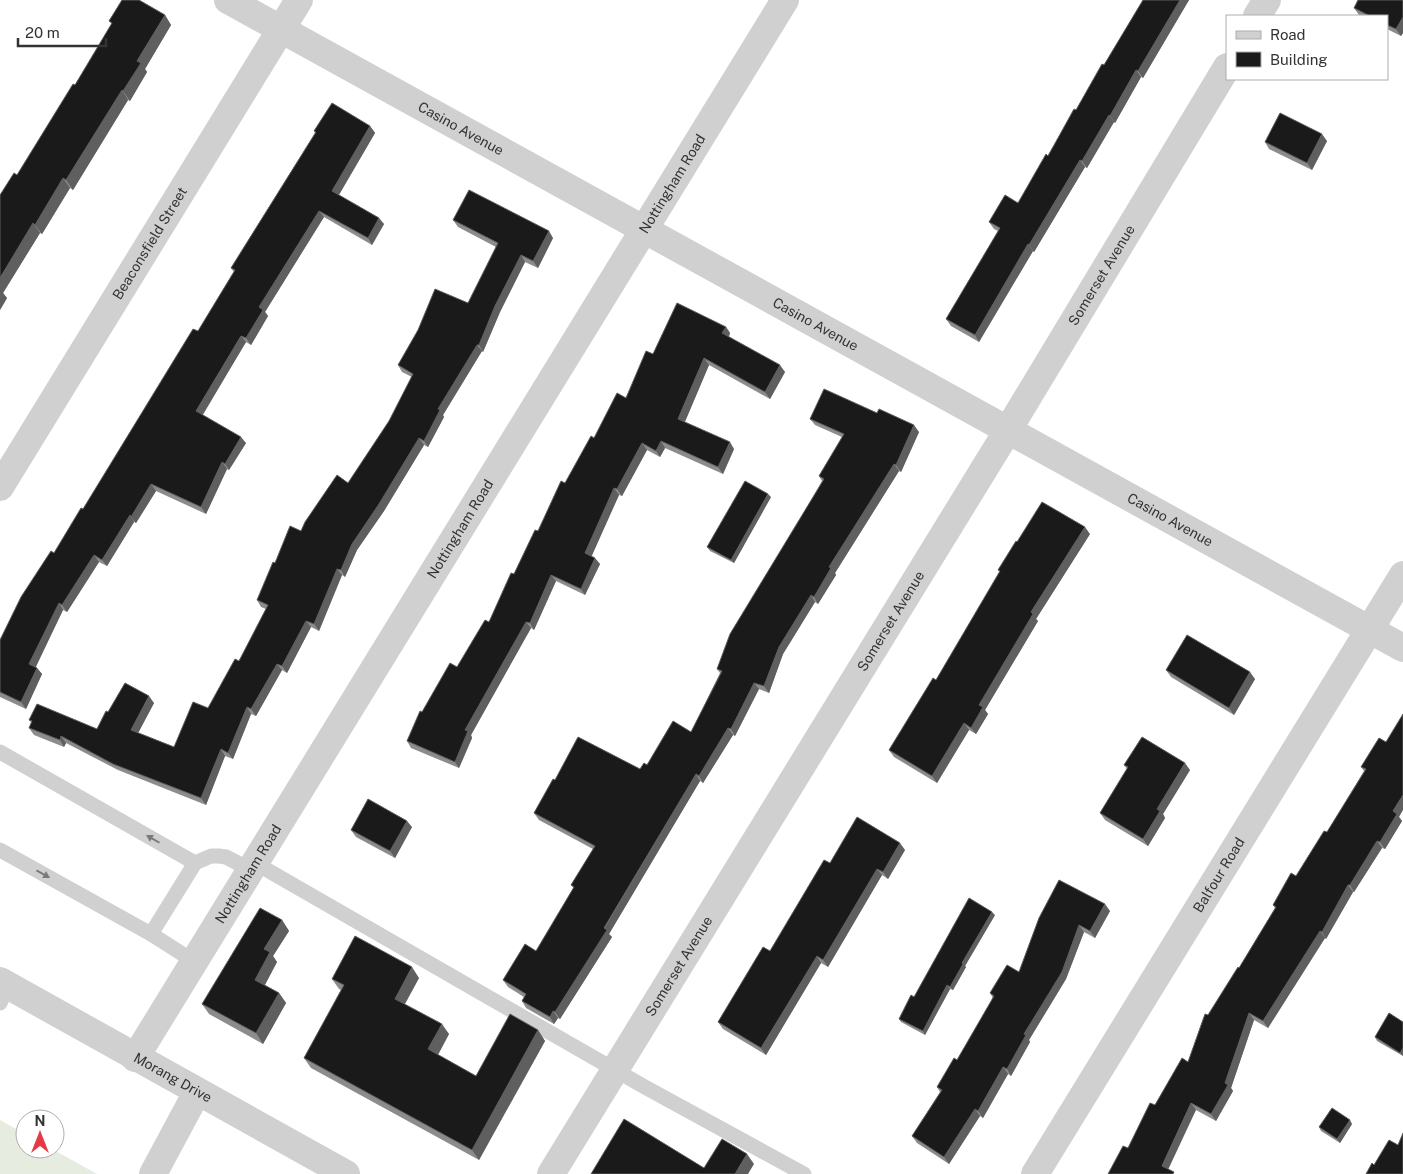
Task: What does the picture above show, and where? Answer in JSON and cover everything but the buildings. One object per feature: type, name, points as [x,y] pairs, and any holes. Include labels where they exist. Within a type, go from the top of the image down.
[{"type":"street","name":"Casino Avenue","points":[[228,0],[1403,648]]},
{"type":"street","name":"Beaconsfield Street","points":[[0,486],[299,0]]},
{"type":"street","name":"Nottingham Road","points":[[135,1058],[785,0]]},
{"type":"street","points":[[1259,15],[1267,0]]},
{"type":"street","name":"Somerset Avenue","points":[[551,1174],[1008,430],[1226,69]]},
{"type":"street","name":"Balfour Road","points":[[1036,1174],[1403,575]]},
{"type":"street","name":"Morang Drive","points":[[3,990],[135,1058],[346,1174]]},
{"type":"street","points":[[153,1174],[198,1092]]},
{"type":"lane","points":[[0,752],[195,863]]},
{"type":"lane","points":[[0,850],[151,934],[195,962]]},
{"type":"lane","points":[[151,934],[195,863],[211,856],[226,856],[253,866],[804,1174]]},
{"type":"shaded area","points":[[0,1120],[15,1128],[15,1159],[65,1159],[65,1156],[97,1174],[0,1174]]}]
